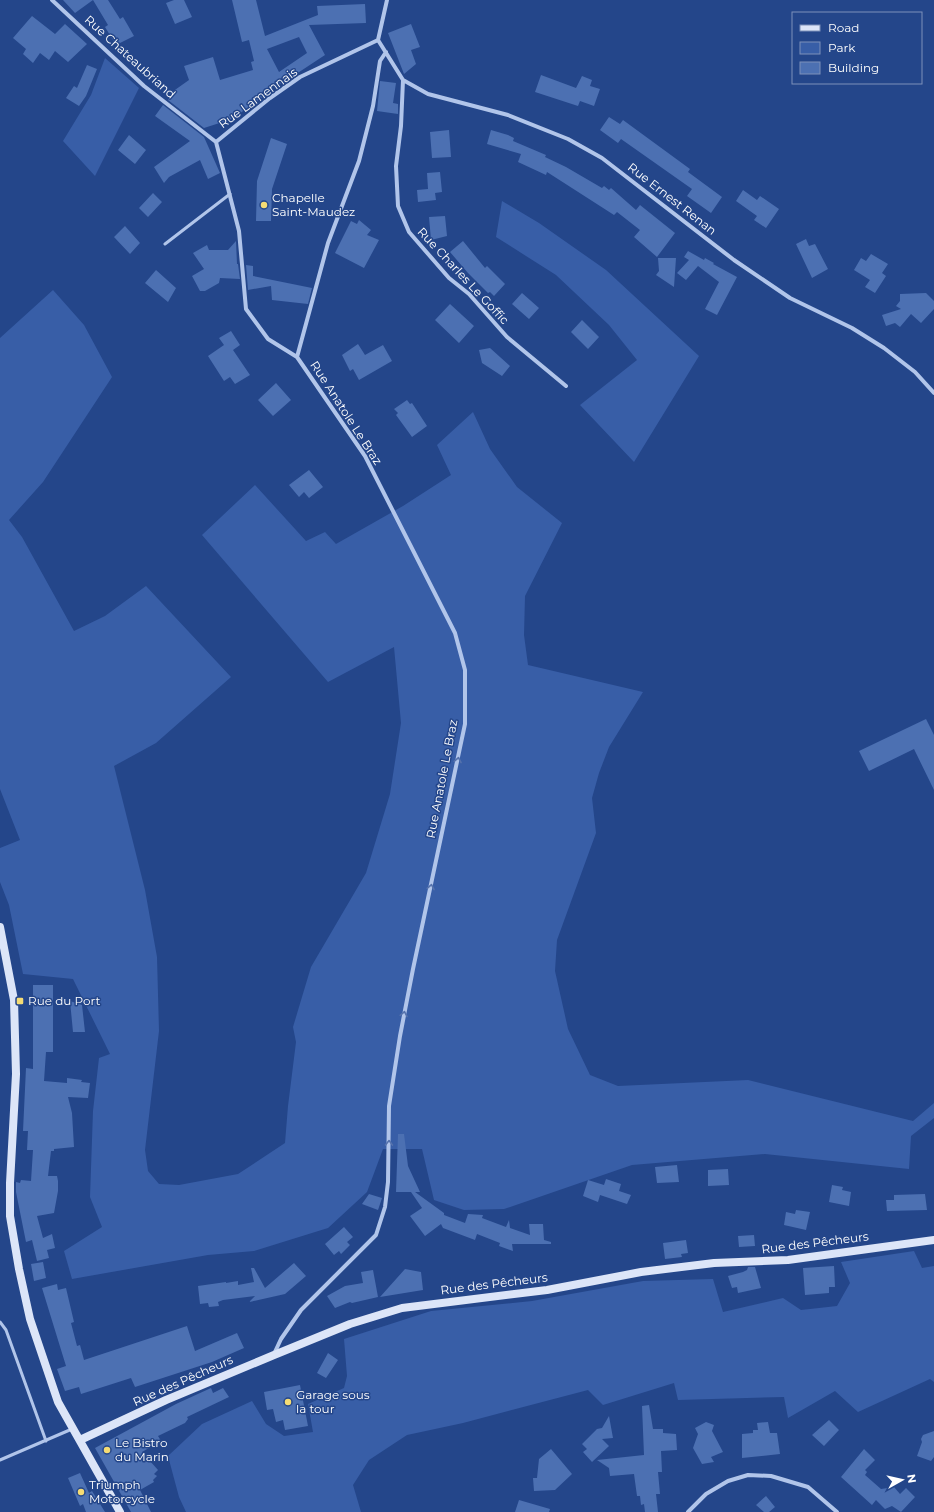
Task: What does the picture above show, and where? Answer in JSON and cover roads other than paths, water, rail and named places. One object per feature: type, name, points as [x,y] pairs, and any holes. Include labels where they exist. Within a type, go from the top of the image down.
[{"type":"street","name":"Rue Chateaubriand","points":[[52,0],[144,86],[216,142]]},
{"type":"street","points":[[378,40],[387,0]]},
{"type":"street","name":"Rue Lamennais","points":[[216,142],[270,98],[300,77],[378,40]]},
{"type":"street","name":"Rue Ernest Renan","points":[[378,40],[403,80],[428,94],[508,115],[568,138],[602,158],[707,240],[767,283],[790,298],[852,328],[884,348],[915,372],[934,392]]},
{"type":"street","name":"Rue Anatole Le Braz","points":[[274,1355],[281,1338],[300,1310],[376,1235],[385,1207],[388,1182],[389,1106],[400,1036],[465,724],[465,670],[454,633],[365,456],[297,356],[328,243],[359,161],[373,106],[380,61],[386,52]]},
{"type":"street","name":"Rue Charles Le Goffic","points":[[403,80],[401,126],[396,166],[398,206],[409,232],[449,278],[470,294],[507,337],[566,386]]},
{"type":"street","points":[[216,142],[239,231],[246,309],[268,339],[297,356]]},
{"type":"street","points":[[0,927],[14,1000],[16,1036],[16,1074],[10,1183],[10,1216],[14,1242],[30,1319],[58,1402],[120,1512]]},
{"type":"street","name":"Rue des Pêcheurs","points":[[80,1440],[166,1400],[274,1355],[350,1324],[402,1308],[547,1290],[641,1272],[714,1263],[788,1260],[934,1240]]},
{"type":"street","points":[[688,1512],[706,1494],[728,1481],[748,1475],[771,1476],[808,1487],[837,1512]]},
{"type":"lane","points":[[165,244],[230,194]]},
{"type":"lane","points":[[0,1322],[6,1330],[46,1441]]},
{"type":"lane","points":[[0,1460],[73,1428]]},
{"type":"place","name":"Chapelle Saint-Maudez","points":[[264,205]]},
{"type":"place","name":"Rue du Port","points":[[20,1001]]},
{"type":"place","name":"Garage sous la tour","points":[[288,1402]]},
{"type":"place","name":"Le Bistro du Marin","points":[[107,1450]]},
{"type":"place","name":"Triumph Motorcycle","points":[[81,1492]]}]
